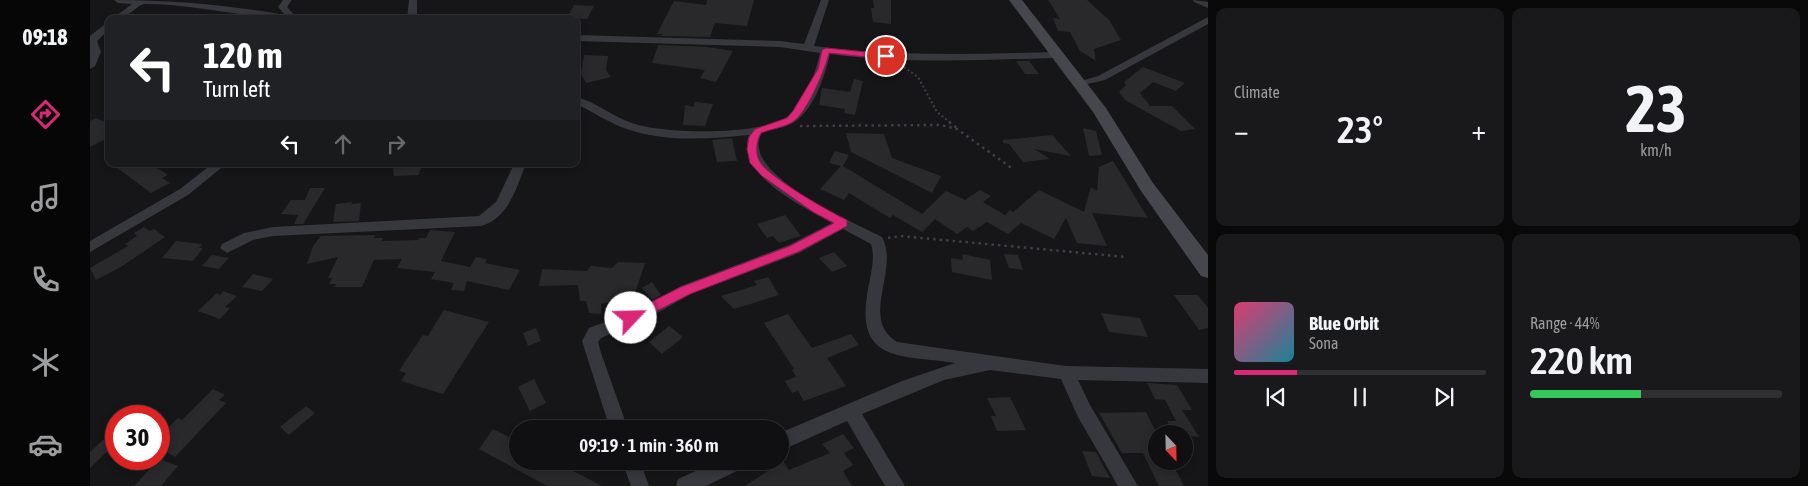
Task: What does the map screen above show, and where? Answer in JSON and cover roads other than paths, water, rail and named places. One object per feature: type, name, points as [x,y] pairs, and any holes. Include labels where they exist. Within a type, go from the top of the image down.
[{"type":"main road","points":[[1015,0],[1100,111],[1147,187],[1208,270]]},
{"type":"street","points":[[118,0],[223,4],[275,15]]},
{"type":"street","points":[[288,0],[282,7],[290,15]]},
{"type":"street","points":[[412,15],[413,0]]},
{"type":"street","points":[[808,48],[825,0]]},
{"type":"street","points":[[1197,0],[1208,6]]},
{"type":"street","points":[[122,15],[140,2]]},
{"type":"street","points":[[1079,83],[1101,78],[1208,20]]},
{"type":"street","points":[[90,66],[96,52],[91,46],[95,35],[105,27]]},
{"type":"street","points":[[580,38],[780,44],[918,58],[1057,55]]},
{"type":"street","points":[[580,102],[613,120],[644,131],[687,134],[758,131],[791,120],[822,69],[826,50]]},
{"type":"street","points":[[758,131],[754,137],[752,149],[755,163],[792,194],[877,241],[880,248],[880,261],[871,316],[876,332],[886,343],[901,351],[934,353],[1066,373],[1208,376]]},
{"type":"street","points":[[90,247],[184,192],[216,167]]},
{"type":"street","points":[[227,248],[239,239],[264,232],[354,226],[481,222],[488,220],[501,206],[519,167]]},
{"type":"street","points":[[616,420],[590,341],[595,333],[646,313],[686,290],[794,249],[843,223]]},
{"type":"street","points":[[789,438],[944,374],[990,363]]},
{"type":"street","points":[[1066,373],[1084,411],[1129,486]]},
{"type":"street","points":[[851,411],[896,486]]},
{"type":"street","points":[[634,470],[640,486]]},
{"type":"street","points":[[685,486],[720,470]]}]
